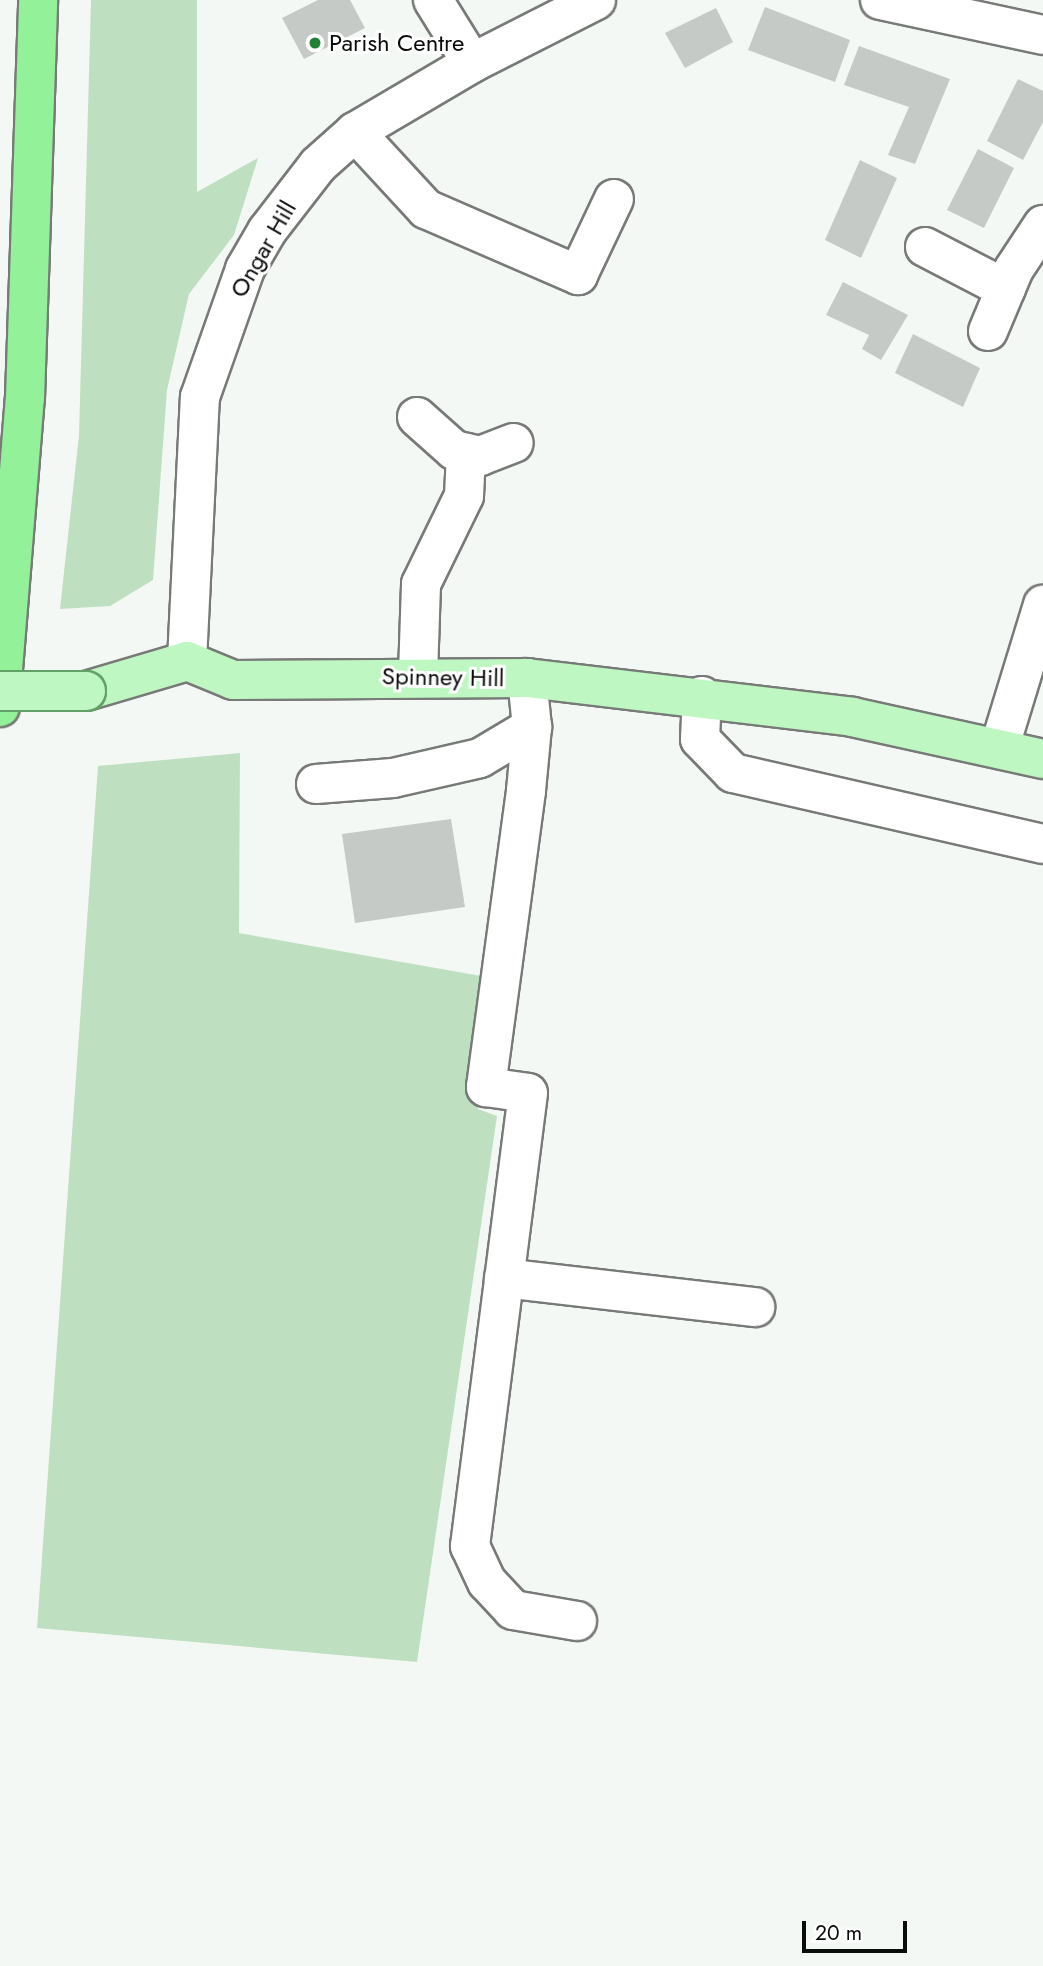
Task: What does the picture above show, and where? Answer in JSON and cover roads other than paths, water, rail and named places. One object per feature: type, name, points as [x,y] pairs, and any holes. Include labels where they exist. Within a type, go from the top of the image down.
[{"type":"highway","points":[[0,706],[25,398],[38,0]]},
{"type":"main road","name":"Spinney Hill","points":[[187,661],[233,680],[418,676],[527,678],[702,696],[852,717],[1043,759]]},
{"type":"main road","points":[[0,691],[86,691],[187,661]]},
{"type":"street","points":[[433,0],[472,62]]},
{"type":"street","points":[[880,0],[1043,35]]},
{"type":"street","name":"Ongar Hill","points":[[187,661],[194,443],[214,349],[267,231],[318,165],[355,132],[472,62],[585,3]]},
{"type":"street","points":[[355,132],[426,209],[578,275],[614,198]]},
{"type":"street","points":[[988,331],[1006,289],[1043,225]]},
{"type":"street","points":[[925,247],[1006,289]]},
{"type":"street","points":[[417,417],[466,453],[480,456],[514,443]]},
{"type":"street","points":[[418,676],[421,584],[460,509],[466,453]]},
{"type":"street","points":[[999,749],[1043,605]]},
{"type":"street","points":[[527,678],[532,727],[486,1087],[528,1093],[470,1546],[487,1581],[513,1611],[577,1621]]},
{"type":"street","points":[[702,696],[700,739],[733,773],[1043,844]]},
{"type":"street","points":[[316,784],[393,778],[480,758],[532,727]]},
{"type":"street","points":[[504,1278],[755,1307]]},
{"type":"place","name":"Parish Centre","points":[[315,43]]}]
